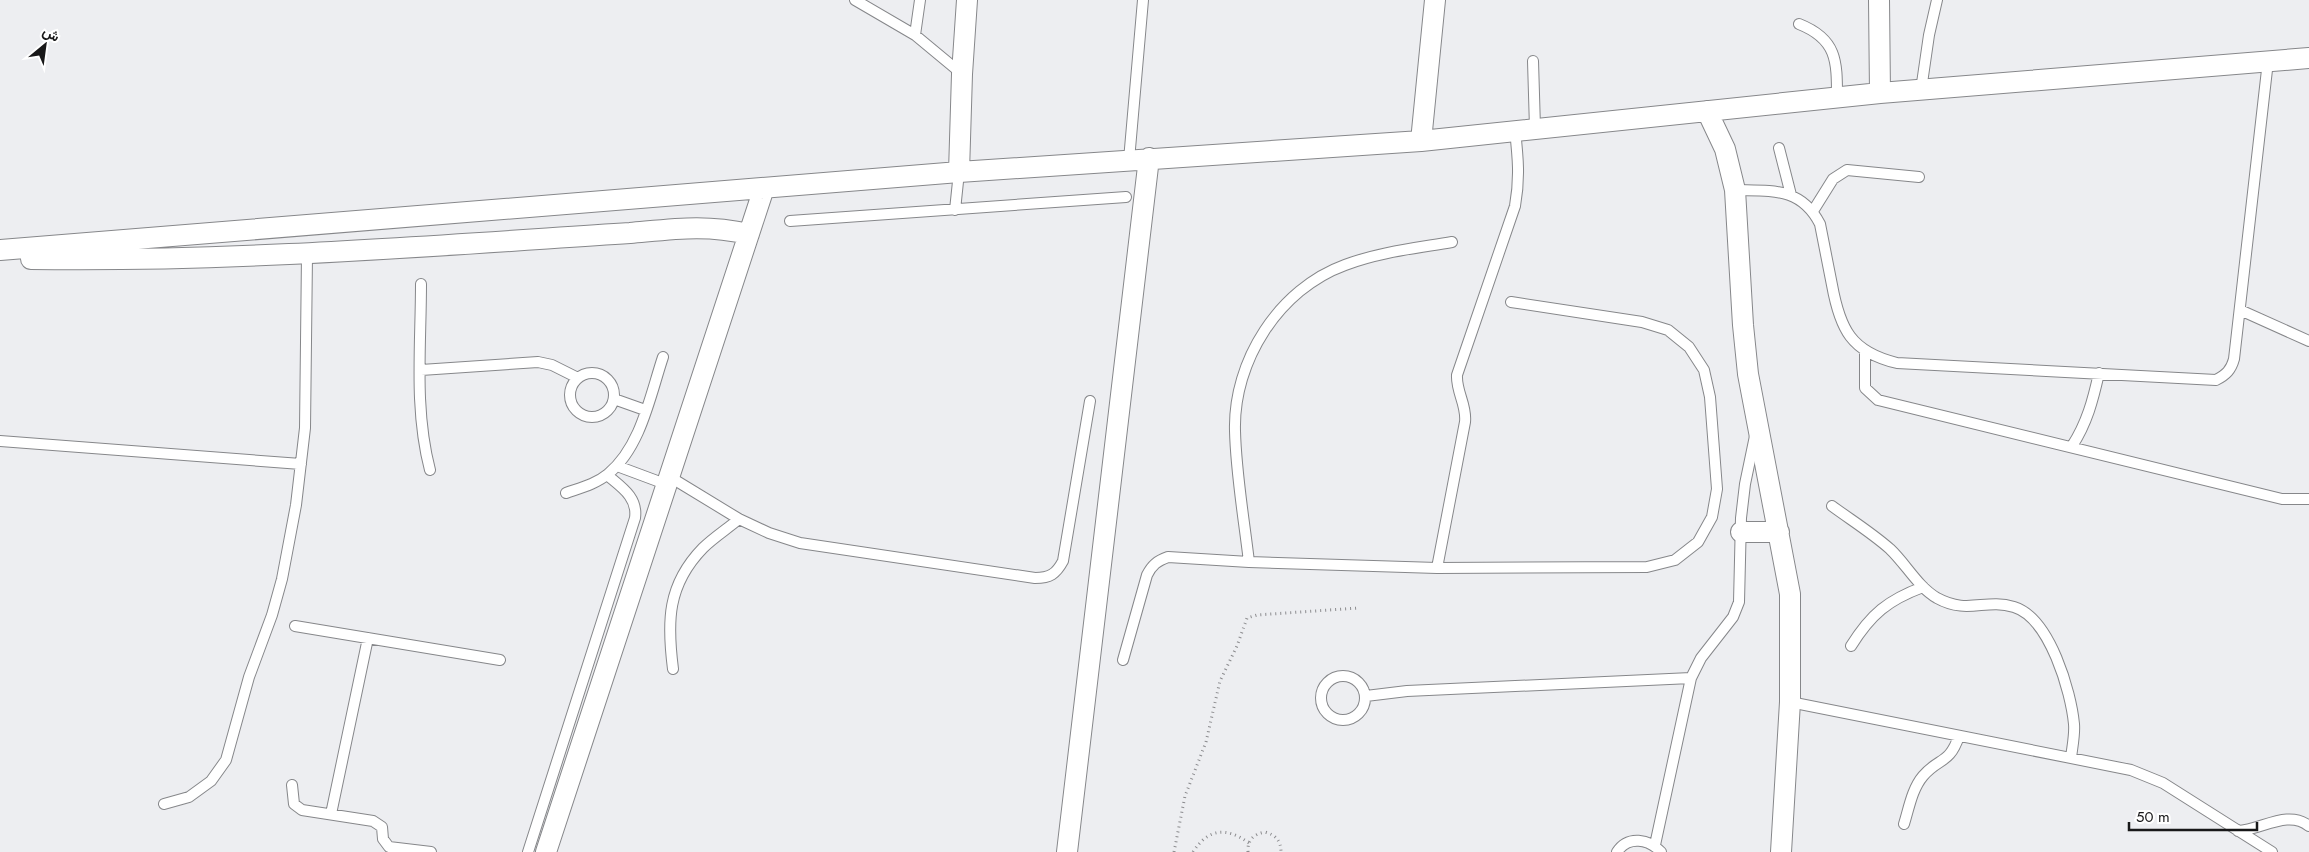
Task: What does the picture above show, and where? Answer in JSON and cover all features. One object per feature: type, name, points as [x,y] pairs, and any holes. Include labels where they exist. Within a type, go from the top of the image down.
[{"type":"street","points":[[959,172],[962,74],[967,0]]},
{"type":"street","points":[[1421,141],[1435,0]]},
{"type":"street","points":[[1879,0],[1880,93]]},
{"type":"street","points":[[0,250],[959,172],[1421,141],[1837,97],[2309,58]]},
{"type":"street","points":[[1707,111],[1725,149],[1735,190],[1742,325],[1748,374],[1790,594],[1790,702],[1781,852]]},
{"type":"street","points":[[1067,852],[1139,159]]},
{"type":"street","points":[[546,852],[764,188]]},
{"type":"street","points":[[0,258],[117,260],[307,255],[630,234],[705,227],[749,234]]},
{"type":"street","points":[[1741,532],[1778,532]]},
{"type":"lane","points":[[855,0],[915,35],[962,74]]},
{"type":"lane","points":[[915,35],[920,0]]},
{"type":"lane","points":[[1139,159],[1143,0]]},
{"type":"lane","points":[[1921,90],[1928,35],[1937,0]]},
{"type":"lane","points":[[1799,24],[1813,29],[1825,39],[1832,49],[1837,66],[1837,97]]},
{"type":"lane","points":[[1533,61],[1535,128]]},
{"type":"lane","points":[[1735,190],[1790,194],[1803,201],[1814,212],[1820,224],[1837,312],[1843,328],[1865,352],[1880,359],[1897,363],[2216,380],[2225,376],[2231,369],[2234,359],[2268,61]]},
{"type":"lane","points":[[1437,568],[1465,422],[1464,406],[1456,386],[1457,375],[1515,206],[1519,184],[1514,130]]},
{"type":"lane","points":[[1779,148],[1790,194]]},
{"type":"lane","points":[[1814,212],[1833,179],[1847,170],[1919,177]]},
{"type":"lane","points":[[955,210],[959,172]]},
{"type":"lane","points":[[790,221],[1126,197]]},
{"type":"lane","points":[[1248,562],[1235,430],[1236,404],[1242,378],[1251,354],[1274,317],[1306,287],[1344,265],[1386,253],[1452,242]]},
{"type":"lane","points":[[164,804],[189,797],[211,782],[226,760],[249,677],[272,615],[282,579],[305,428],[307,255]]},
{"type":"lane","points":[[421,284],[420,417],[423,443],[430,470]]},
{"type":"lane","points":[[1123,660],[1147,575],[1151,566],[1159,560],[1168,557],[1248,562],[1437,568],[1647,567],[1675,560],[1698,542],[1712,518],[1717,489],[1710,397],[1704,370],[1690,347],[1668,330],[1642,322],[1511,302]]},
{"type":"lane","points":[[2240,310],[2309,341]]},
{"type":"lane","points":[[1865,352],[1866,388],[1870,395],[1878,400],[2282,499],[2309,499]]},
{"type":"lane","points":[[566,493],[597,481],[608,475],[617,466],[630,447],[663,358]]},
{"type":"lane","points":[[421,370],[538,362],[552,365],[578,378]]},
{"type":"lane","points":[[592,373],[606,378],[614,391],[614,399],[607,412],[600,416],[585,416],[573,407],[570,392],[578,378],[592,373]]},
{"type":"lane","points":[[2072,446],[2088,418],[2098,373]]},
{"type":"lane","points":[[614,399],[645,410]]},
{"type":"lane","points":[[617,466],[669,481],[738,519],[769,533],[800,542],[1035,578],[1047,578],[1057,572],[1063,561],[1090,400]]},
{"type":"lane","points":[[1617,852],[1630,842],[1643,840],[1658,849],[1691,678],[1701,658],[1729,623],[1739,602],[1741,532],[1745,484],[1758,423]]},
{"type":"lane","points":[[0,441],[301,464]]},
{"type":"lane","points":[[528,852],[635,518],[636,509],[634,501],[608,475]]},
{"type":"lane","points":[[1832,506],[1889,548],[1923,587],[1934,596],[1949,604],[1966,607],[2000,604],[2016,608],[2031,617],[2054,653],[2064,677],[2074,726],[2071,758]]},
{"type":"lane","points":[[673,669],[669,621],[674,594],[686,569],[703,548],[738,519]]},
{"type":"lane","points":[[1851,646],[1864,626],[1881,609],[1901,595],[1923,587]]},
{"type":"lane","points":[[295,626],[500,660]]},
{"type":"lane","points":[[331,814],[368,638]]},
{"type":"lane","points":[[1346,675],[1356,679],[1363,686],[1366,696],[1364,706],[1358,714],[1350,719],[1340,720],[1330,716],[1324,709],[1321,699],[1322,689],[1328,681],[1336,676],[1346,675]]},
{"type":"lane","points":[[1366,696],[1407,691],[1691,678]]},
{"type":"lane","points":[[1790,702],[2148,775],[2272,852]]},
{"type":"lane","points":[[1904,824],[1916,785],[1924,774],[1946,759],[1954,749],[1959,736]]},
{"type":"lane","points":[[292,785],[294,804],[297,808],[367,819],[378,824],[383,831],[383,839],[389,847],[431,852]]},
{"type":"lane","points":[[2238,831],[2256,829],[2282,820],[2304,822],[2309,826]]},
{"type":"path","points":[[1174,852],[1185,796],[1206,742],[1218,688],[1247,618],[1257,615],[1358,608]]},
{"type":"path","points":[[1193,852],[1197,845],[1208,836],[1219,832],[1230,832],[1249,843]]},
{"type":"path","points":[[1248,852],[1249,843],[1258,834],[1272,834],[1281,844],[1281,852]]}]
